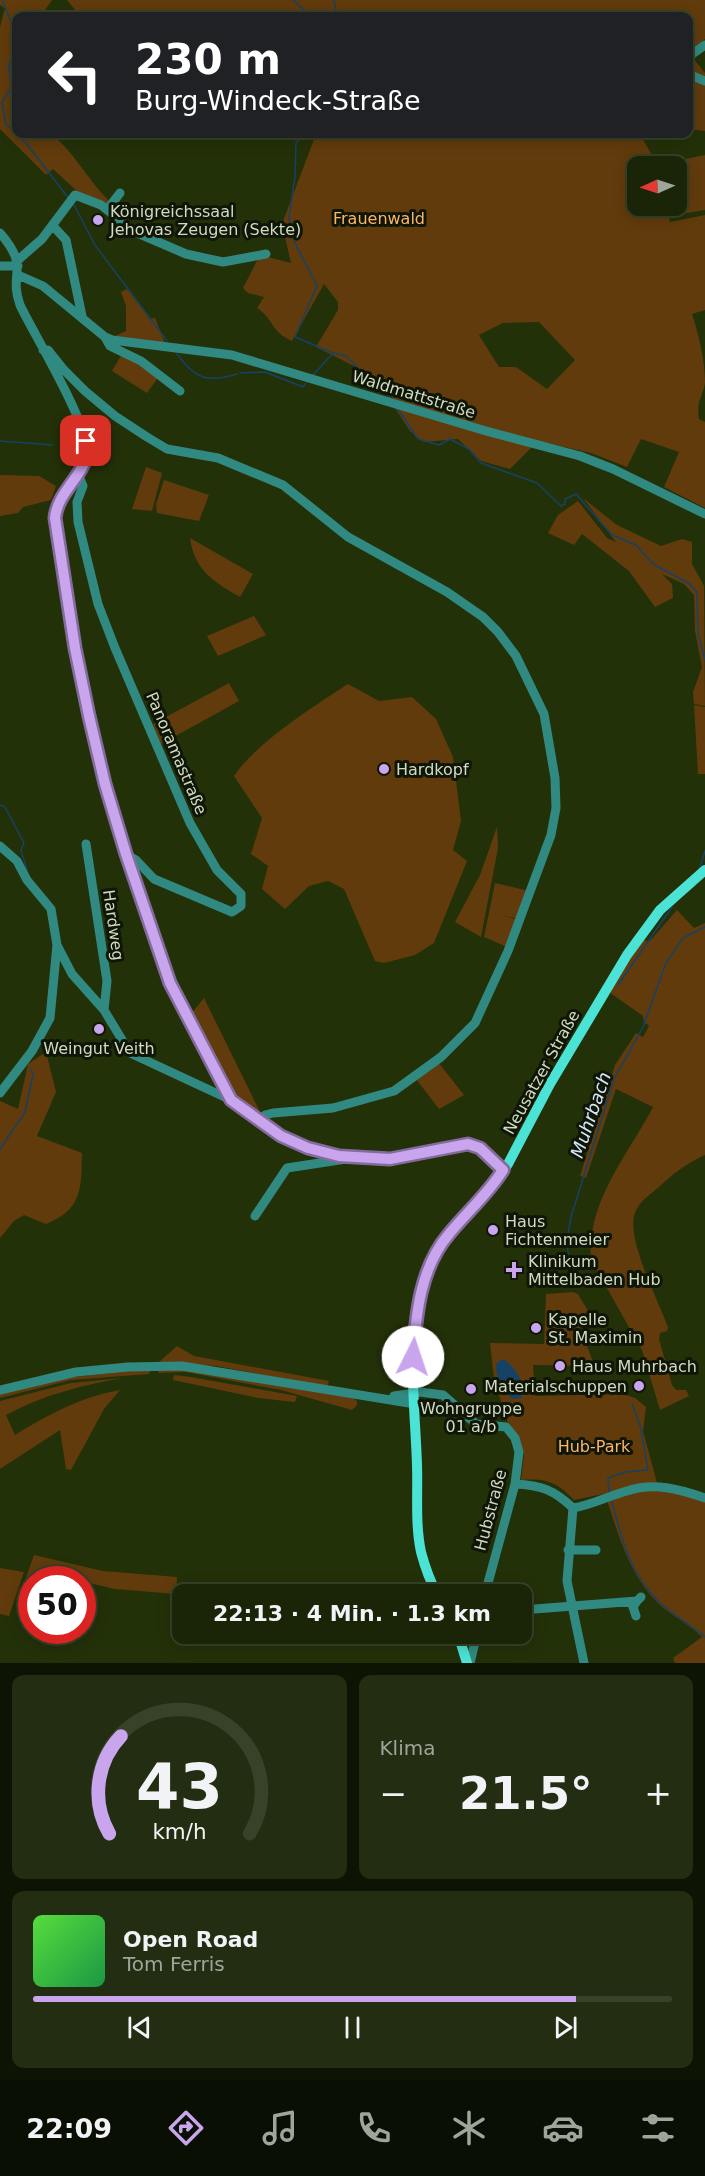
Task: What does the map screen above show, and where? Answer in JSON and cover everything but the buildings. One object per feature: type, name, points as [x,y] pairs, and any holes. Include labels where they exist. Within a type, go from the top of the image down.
[{"type":"main road","name":"Neusatzer Straße","points":[[433,1584],[421,1550],[415,1399],[414,1335],[420,1293],[427,1269],[447,1235],[493,1185],[503,1170],[593,1010],[627,955],[660,910],[705,870]]},
{"type":"main road","points":[[462,1644],[469,1663]]},
{"type":"street","points":[[107,210],[120,193]]},
{"type":"street","points":[[18,267],[53,226],[75,195],[107,210],[129,228],[186,254],[223,262],[267,254]]},
{"type":"street","points":[[53,226],[66,240],[82,316]]},
{"type":"street","points":[[0,232],[18,267],[18,300],[86,441],[87,457],[78,474],[60,497],[55,526],[89,716],[105,784],[170,983],[231,1100]]},
{"type":"street","name":"Waldmattstraße","points":[[0,266],[18,267],[82,316],[105,337],[110,346],[141,361],[180,391]]},
{"type":"street","name":"Waldmattstraße","points":[[105,337],[123,344],[232,355],[486,431],[580,456],[614,469],[705,514]]},
{"type":"street","points":[[43,350],[48,350],[76,383],[115,416],[167,449],[218,458],[283,485],[348,537],[447,592],[483,617],[516,656],[544,714],[550,741],[556,808],[551,835],[508,951],[475,1023],[441,1057],[394,1091],[333,1108],[273,1113],[265,1115],[260,1123]]},
{"type":"street","name":"Panoramastraße","points":[[78,474],[83,486],[77,502],[78,522],[107,626],[190,823],[217,870],[241,894],[241,906],[232,912],[154,879],[136,860],[126,854]]},
{"type":"street","name":"Hardweg","points":[[86,844],[107,981],[104,1010]]},
{"type":"street","points":[[0,846],[17,861],[27,880],[51,909],[57,945],[50,1017],[32,1051],[0,1093]]},
{"type":"street","points":[[57,945],[72,974],[104,1010],[127,1051],[146,1062],[231,1100],[260,1123],[293,1142],[331,1159]]},
{"type":"street","points":[[255,1216],[287,1168],[331,1159],[390,1159],[468,1144],[480,1148],[503,1170]]},
{"type":"street","name":"Hubstraße","points":[[0,1390],[76,1372],[166,1365],[200,1368],[363,1395],[415,1399],[443,1395],[476,1424],[506,1427],[515,1438],[519,1452],[514,1484],[487,1584]]},
{"type":"street","points":[[514,1484],[537,1485],[556,1492],[573,1508]]},
{"type":"street","points":[[573,1508],[630,1490],[663,1486],[705,1498]]},
{"type":"street","points":[[573,1508],[567,1581],[584,1663]]},
{"type":"street","points":[[568,1550],[596,1550]]},
{"type":"street","points":[[532,1609],[639,1599],[633,1607],[636,1616]]},
{"type":"street","points":[[469,1663],[474,1644]]},
{"type":"green space","points":[[0,0],[52,0],[44,12],[12,12],[12,138],[56,138],[109,201],[106,204],[80,194],[53,169],[46,175],[0,129],[0,27],[5,8],[0,5]]},
{"type":"green space","points":[[67,0],[705,0],[705,39],[693,50],[693,12],[77,12]]},
{"type":"green space","points":[[693,58],[705,73],[705,131],[693,130]]},
{"type":"green space","name":"Frauenwald","points":[[314,138],[642,138],[652,156],[627,156],[627,216],[668,216],[670,222],[705,215],[705,310],[692,314],[705,374],[705,383],[698,408],[699,419],[705,422],[705,508],[664,487],[679,452],[641,439],[627,467],[591,453],[495,431],[392,398],[378,378],[316,347],[338,310],[338,302],[324,284],[292,341],[279,333],[263,312],[257,308],[264,297],[248,293],[243,288],[260,255],[291,263],[282,224]],"holes":[[[539,322],[575,360],[547,389],[516,367],[499,367],[479,335],[503,323]]]},
{"type":"green space","points":[[705,155],[705,210],[687,213],[687,159]]},
{"type":"green space","points":[[127,289],[150,319],[155,318],[165,343],[125,340],[115,336],[126,331],[126,306],[121,292]]},
{"type":"green space","points":[[122,354],[160,375],[147,393],[112,371]]},
{"type":"green space","points":[[393,405],[534,445],[510,469],[481,461],[458,439],[424,442],[410,431]]},
{"type":"green space","points":[[146,467],[162,473],[152,511],[132,509]]},
{"type":"green space","points":[[0,475],[39,476],[56,486],[51,500],[23,507],[18,513],[0,516]]},
{"type":"green space","points":[[164,480],[209,495],[199,521],[157,513],[156,504]]},
{"type":"green space","points":[[583,498],[617,525],[661,546],[682,539],[692,542],[692,564],[704,586],[705,706],[694,704],[693,692],[702,667],[695,631],[694,595],[684,584],[662,574],[672,584],[673,598],[655,607],[629,571],[582,534],[574,545],[548,533],[558,515],[578,501],[607,538],[638,552],[616,542]]},
{"type":"green space","points":[[190,538],[253,574],[240,597],[214,580],[201,567],[192,549]]},
{"type":"green space","points":[[254,616],[266,635],[218,656],[207,636]]},
{"type":"green space","points":[[229,683],[239,701],[161,744],[153,724]]},
{"type":"green space","points":[[348,684],[379,701],[412,697],[436,719],[453,757],[461,821],[453,850],[467,861],[434,943],[415,955],[384,963],[375,961],[344,889],[328,881],[309,886],[285,909],[262,889],[268,866],[251,854],[262,818],[234,776],[244,763],[271,738]]},
{"type":"green space","points":[[694,705],[705,707],[705,774],[698,774]]},
{"type":"green space","points":[[497,827],[498,848],[481,937],[455,922],[480,875]]},
{"type":"green space","points":[[495,883],[529,891],[518,919],[501,915],[518,920],[507,947],[484,937]]},
{"type":"green space","points":[[677,910],[694,928],[705,923],[705,1155],[670,1177],[642,1201],[635,1213],[633,1224],[639,1253],[668,1327],[667,1331],[660,1333],[659,1339],[672,1385],[676,1390],[686,1390],[689,1396],[660,1410],[642,1350],[591,1260],[591,1239],[602,1199],[621,1161],[653,1107],[616,1089],[586,1178],[580,1176],[615,1065],[636,1033],[643,1037],[649,1026],[644,1022],[643,1016],[609,992],[642,939],[649,942]]},
{"type":"green space","points":[[204,998],[260,1112],[255,1115],[233,1095],[191,1014]]},
{"type":"green space","points":[[46,1052],[56,1092],[37,1136],[82,1153],[78,1196],[67,1212],[58,1218],[46,1224],[24,1215],[14,1221],[0,1238],[0,1101],[18,1109],[28,1064]]},
{"type":"green space","points":[[438,1062],[464,1095],[439,1109],[416,1079]]},
{"type":"green space","name":"Hub-Park","points":[[573,1292],[578,1294],[594,1321],[580,1328],[592,1359],[591,1366],[533,1365],[535,1396],[622,1394],[635,1398],[646,1407],[643,1431],[657,1483],[574,1500],[551,1482],[521,1480],[524,1454],[518,1437],[508,1423],[494,1379],[490,1343],[544,1344],[546,1294]]},
{"type":"green space","points":[[177,1346],[194,1356],[329,1381],[327,1387],[216,1366],[158,1363]]},
{"type":"green space","points":[[151,1369],[149,1374],[71,1380],[0,1398],[0,1394],[62,1378]]},
{"type":"green space","points":[[159,1369],[178,1369],[353,1398],[357,1401],[357,1405],[352,1410],[281,1390],[186,1372],[158,1373]]},
{"type":"green space","points":[[174,1375],[297,1396],[295,1402],[258,1398],[173,1380]]},
{"type":"green space","points":[[123,1378],[63,1392],[6,1415],[15,1435],[66,1407],[120,1390],[104,1409],[71,1470],[66,1469],[60,1430],[0,1469],[0,1401],[71,1383]]},
{"type":"green space","points":[[659,1489],[705,1501],[705,1663],[675,1663],[673,1658],[702,1637],[658,1603],[648,1592],[626,1555],[607,1500],[615,1496]]},
{"type":"green space","points":[[34,1555],[81,1566],[30,1566]]},
{"type":"green space","points":[[0,1568],[18,1571],[18,1590],[9,1616],[0,1614]]},
{"type":"green space","points":[[96,1569],[177,1577],[177,1584],[172,1584],[172,1594],[115,1589],[96,1585]]},
{"type":"water","points":[[502,1359],[519,1376],[522,1387],[521,1398],[512,1399],[500,1383],[496,1364]]},
{"type":"waterway","points":[[2,0],[12,30]]},
{"type":"waterway","points":[[293,0],[306,12]]},
{"type":"waterway","points":[[334,0],[336,12]]},
{"type":"waterway","points":[[12,55],[9,66],[11,88],[2,102],[6,124],[12,130]]},
{"type":"waterway","points":[[21,138],[69,199]]},
{"type":"waterway","points":[[300,138],[296,143],[295,177],[289,217],[293,239],[317,286],[295,337],[333,353]]},
{"type":"waterway","points":[[74,205],[95,245],[167,341]]},
{"type":"waterway","points":[[313,375],[333,353],[346,356],[359,369],[375,378],[391,399]]},
{"type":"waterway","points":[[177,354],[190,369],[202,377],[218,378],[237,374]]},
{"type":"waterway","points":[[240,373],[265,372],[303,387],[306,383]]},
{"type":"waterway","points":[[397,408],[418,439],[439,445],[450,439],[469,449],[481,463],[537,483],[561,506],[565,504],[565,499],[576,494],[612,535],[636,545],[653,564],[690,584],[697,593],[698,634],[705,660]]},
{"type":"waterway","points":[[0,441],[53,445]]},
{"type":"waterway","points":[[0,805],[5,807],[24,843],[21,850],[27,870]]},
{"type":"waterway","points":[[699,870],[705,851]]},
{"type":"waterway","points":[[618,985],[672,907]]},
{"type":"waterway","name":"Muhrbach","points":[[569,1265],[567,1239],[571,1217],[614,1079],[643,1027],[666,963],[683,938],[705,927]]},
{"type":"waterway","points":[[0,1149],[25,1112],[33,1075],[31,1069]]},
{"type":"waterway","name":"Muhrbach","points":[[609,1492],[608,1478],[625,1472],[648,1470],[641,1428],[632,1404]]},
{"type":"waterway","name":"Muhrbach","points":[[611,1499],[627,1552],[647,1589],[662,1605],[705,1637]]},
{"type":"place","name":"Königreichssaal Jehovas Zeugen (Sekte)","points":[[98,220]]},
{"type":"place","name":"Hardkopf","points":[[384,769]]},
{"type":"place","name":"Weingut Veith","points":[[99,1029]]},
{"type":"place","name":"Haus Fichtenmeier","points":[[493,1230]]},
{"type":"place","name":"Klinikum Mittelbaden Hub","points":[[514,1270]]},
{"type":"place","name":"Kapelle St. Maximin","points":[[536,1328]]},
{"type":"place","name":"Haus Muhrbach","points":[[560,1366]]},
{"type":"place","name":"Materialschuppen","points":[[639,1386]]},
{"type":"place","name":"Wohngruppe 01 a/b","points":[[471,1389]]},
{"type":"route","points":[[86,441],[88,449],[84,466],[60,497],[55,526],[75,648],[89,716],[105,784],[165,970],[185,1014],[231,1100],[237,1107],[281,1136],[308,1148],[339,1156],[375,1160],[390,1159],[468,1144],[480,1148],[503,1170],[493,1185],[447,1235],[427,1269],[420,1293],[413,1357]]}]
